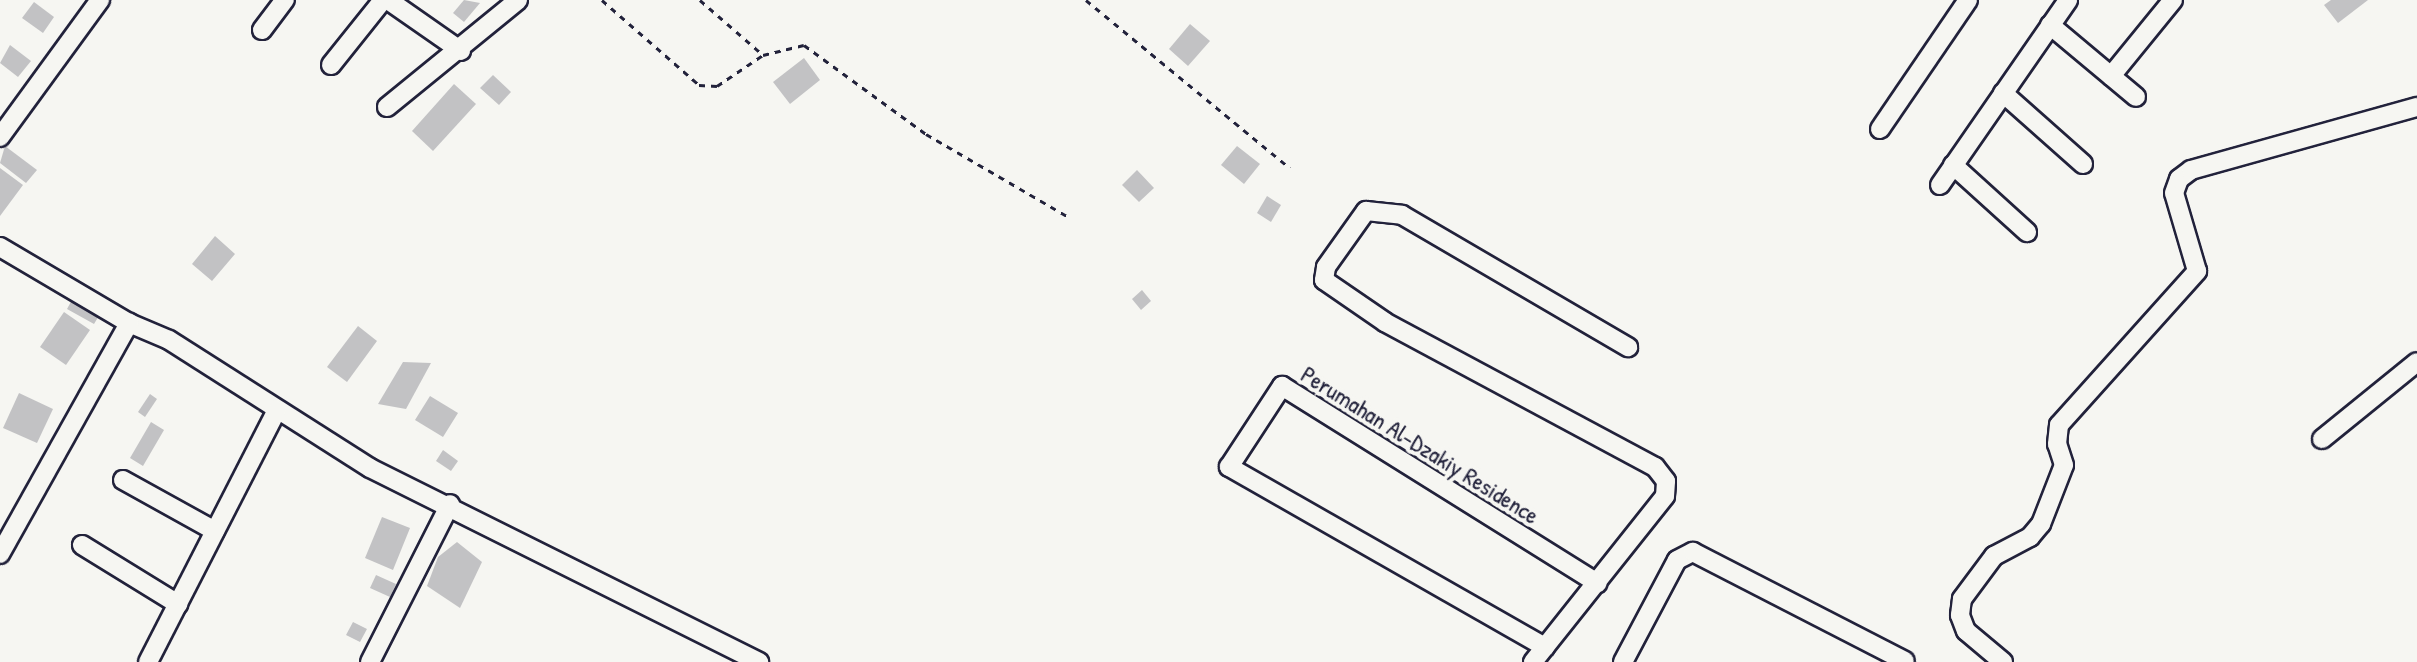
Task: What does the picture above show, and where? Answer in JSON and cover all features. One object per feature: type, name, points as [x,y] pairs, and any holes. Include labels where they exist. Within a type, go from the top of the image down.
[{"type":"street","points":[[262,30],[285,0]]},
{"type":"street","points":[[331,65],[385,0],[461,51]]},
{"type":"street","points":[[387,107],[461,51],[518,0]]},
{"type":"street","points":[[1880,129],[1968,0]]},
{"type":"street","points":[[1940,185],[2068,0]]},
{"type":"street","points":[[2111,76],[2173,0]]},
{"type":"street","points":[[0,137],[96,4]]},
{"type":"street","points":[[2050,25],[2136,97]]},
{"type":"street","points":[[2003,93],[2083,164]]},
{"type":"street","points":[[2003,662],[1966,631],[1960,615],[1962,599],[1994,556],[2030,537],[2041,524],[2064,465],[2057,444],[2059,425],[2197,271],[2174,193],[2179,179],[2191,170],[2417,107]]},
{"type":"street","points":[[1953,165],[2027,232]]},
{"type":"street","points":[[1533,662],[1665,496],[1666,481],[1655,467],[1385,322],[1324,280],[1326,267],[1366,211],[1402,215],[1628,347]]},
{"type":"street","points":[[0,247],[129,323],[169,340],[370,468],[450,504],[518,545],[759,662]]},
{"type":"street","points":[[0,554],[129,323]]},
{"type":"street","points":[[2322,439],[2417,362]]},
{"type":"street","name":"Perumahan Al-Dzakiy Residence","points":[[1545,647],[1229,467],[1282,386],[1597,583]]},
{"type":"street","points":[[148,662],[277,410]]},
{"type":"street","points":[[123,480],[215,531]]},
{"type":"street","points":[[370,662],[450,504]]},
{"type":"street","points":[[82,545],[178,604]]},
{"type":"street","points":[[1623,662],[1677,560],[1693,552],[1905,661]]},
{"type":"path","points":[[602,0],[699,85],[717,86],[763,55],[804,45],[926,134],[1067,216]]},
{"type":"path","points":[[700,0],[763,55]]},
{"type":"path","points":[[1086,0],[1290,168]]},
{"type":"building","points":[[464,0],[480,3],[464,22],[453,13]]},
{"type":"building","points":[[2331,0],[2368,0],[2338,23],[2324,5]]},
{"type":"building","points":[[34,2],[54,17],[43,33],[22,18]]},
{"type":"building","points":[[1190,24],[1210,41],[1188,66],[1169,49]]},
{"type":"building","points":[[10,45],[31,61],[18,77],[0,63]]},
{"type":"building","points":[[804,58],[820,80],[790,104],[773,82]]},
{"type":"building","points":[[493,75],[511,92],[499,105],[480,88]]},
{"type":"building","points":[[454,84],[476,104],[433,151],[412,131]]},
{"type":"building","points":[[5,146],[37,170],[26,183],[0,163]]},
{"type":"building","points":[[1237,146],[1260,164],[1244,184],[1221,165]]},
{"type":"building","points":[[0,168],[23,185],[0,216]]},
{"type":"building","points":[[1137,170],[1154,188],[1139,202],[1122,185]]},
{"type":"building","points":[[1267,196],[1281,205],[1271,222],[1257,213]]},
{"type":"building","points":[[215,236],[235,254],[212,281],[192,264]]},
{"type":"building","points":[[1142,290],[1151,301],[1141,310],[1132,299]]},
{"type":"building","points":[[73,298],[100,314],[94,324],[67,309]]},
{"type":"building","points":[[64,312],[90,330],[66,365],[40,347]]},
{"type":"building","points":[[358,326],[377,341],[347,382],[327,367]]},
{"type":"building","points":[[403,362],[431,363],[406,409],[378,404]]},
{"type":"building","points":[[19,393],[53,409],[37,443],[3,428]]},
{"type":"building","points":[[150,394],[157,399],[145,417],[138,412]]},
{"type":"building","points":[[430,396],[458,413],[443,437],[415,420]]},
{"type":"building","points":[[151,422],[164,430],[143,466],[130,458]]},
{"type":"building","points":[[443,450],[458,461],[451,471],[436,461]]},
{"type":"building","points":[[382,517],[410,528],[393,570],[365,558]]},
{"type":"building","points":[[457,542],[482,562],[460,608],[427,586],[438,557]]},
{"type":"building","points":[[376,575],[396,584],[390,597],[370,588]]},
{"type":"building","points":[[353,622],[367,629],[360,642],[346,635]]}]
